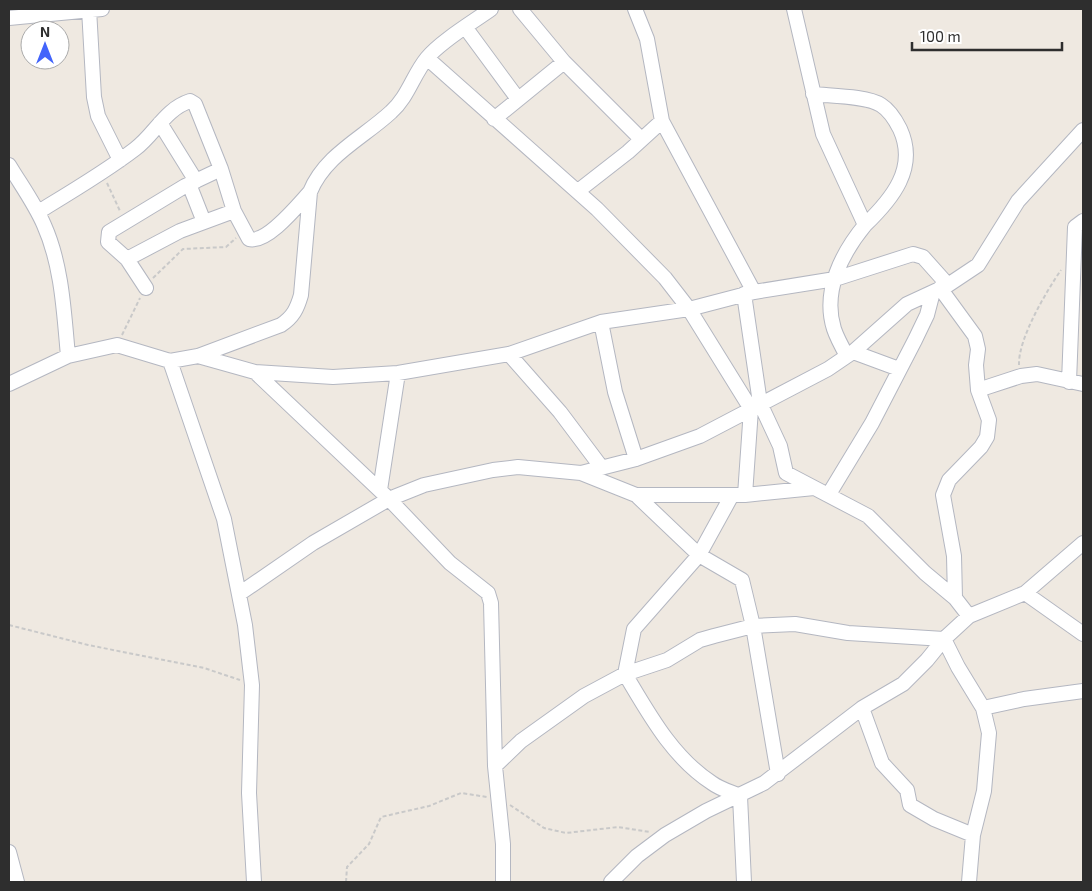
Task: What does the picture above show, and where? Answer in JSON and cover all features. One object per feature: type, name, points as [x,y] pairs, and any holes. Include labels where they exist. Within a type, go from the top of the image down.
[{"type":"street","points":[[9,18],[93,9],[94,97],[98,116],[120,160]]},
{"type":"street","points":[[9,384],[68,356],[117,345],[170,362],[198,356],[281,325],[290,319],[297,308],[301,295],[310,192],[316,178],[332,160],[392,111],[409,91],[427,58],[465,27],[491,9]]},
{"type":"street","points":[[520,9],[564,62],[641,139]]},
{"type":"street","points":[[635,9],[646,39],[662,120],[749,293],[756,406],[738,495],[699,555],[634,629],[626,674],[652,719],[680,756],[713,784],[740,796]]},
{"type":"street","points":[[794,9],[824,134],[833,160],[865,225]]},
{"type":"street","points":[[465,27],[518,99]]},
{"type":"street","points":[[427,58],[578,191],[666,278],[756,406],[780,446],[786,473],[868,516],[925,573],[955,598],[969,616]]},
{"type":"street","points":[[494,119],[564,62]]},
{"type":"street","points":[[813,94],[862,100],[882,106],[897,123],[904,139],[907,158],[902,177],[893,195],[865,225],[845,252],[832,292],[832,323],[850,354],[899,369]]},
{"type":"street","points":[[38,212],[120,160],[149,137],[165,116],[174,109],[192,102],[221,169],[234,211],[249,239],[259,239],[275,228],[310,192]]},
{"type":"street","points":[[578,191],[662,120]]},
{"type":"street","points":[[160,123],[192,183],[204,222]]},
{"type":"street","points":[[581,473],[636,459],[700,436],[828,369],[850,354],[907,304],[940,288],[978,265],[1018,201],[1083,130]]},
{"type":"street","points":[[9,166],[45,226],[55,259],[64,304],[68,356]]},
{"type":"street","points":[[146,288],[127,259],[108,242],[107,236],[124,222],[192,183],[221,169]]},
{"type":"street","points":[[127,259],[157,241],[234,211]]},
{"type":"street","points":[[1069,382],[1072,253],[1075,227],[1083,221]]},
{"type":"street","points":[[198,356],[255,372],[333,377],[398,373],[509,354],[601,322],[689,309],[749,293],[835,279],[913,254],[923,257],[940,288],[975,336],[978,349],[976,365],[978,390],[989,420],[987,437],[982,447],[949,480],[943,495],[954,556],[955,598]]},
{"type":"street","points":[[829,494],[872,423],[940,288]]},
{"type":"street","points":[[601,322],[615,392],[636,459]]},
{"type":"street","points":[[509,354],[560,412],[602,468]]},
{"type":"street","points":[[170,362],[224,519],[239,594],[252,685],[249,793],[254,882]]},
{"type":"street","points":[[255,372],[385,494],[450,563],[490,596],[495,766],[503,853],[503,882]]},
{"type":"street","points":[[385,494],[398,373]]},
{"type":"street","points":[[978,390],[1022,376],[1040,374],[1083,384]]},
{"type":"street","points":[[239,594],[385,494],[493,470],[518,467],[581,473],[636,495],[738,495],[814,488]]},
{"type":"street","points":[[636,495],[699,555],[742,580],[753,626],[778,774]]},
{"type":"street","points":[[611,882],[637,856],[665,835],[706,811],[740,796],[778,774],[862,708],[903,684],[927,660],[944,639],[969,616],[1025,593],[1083,543]]},
{"type":"street","points":[[1025,593],[1083,634]]},
{"type":"street","points":[[495,766],[520,741],[584,696],[626,674],[667,660],[700,640],[753,626],[795,624],[848,633],[944,639]]},
{"type":"street","points":[[944,639],[958,667],[983,708],[989,733],[984,791],[973,835],[969,882]]},
{"type":"street","points":[[983,708],[1024,699],[1083,691]]},
{"type":"street","points":[[862,708],[882,763],[907,790],[910,805],[934,819],[973,835]]},
{"type":"street","points":[[740,796],[744,882]]},
{"type":"street","points":[[9,852],[18,882]]},
{"type":"path","points":[[100,172],[113,195],[124,222]]},
{"type":"path","points":[[117,345],[146,288],[157,273],[183,249],[226,247],[244,232]]},
{"type":"path","points":[[1022,376],[1018,364],[1020,350],[1045,293],[1061,269]]},
{"type":"path","points":[[9,625],[88,645],[204,668],[252,685]]},
{"type":"path","points":[[346,882],[347,867],[369,844],[381,817],[429,806],[461,793],[497,799],[544,828],[566,833],[618,827],[665,835]]}]
